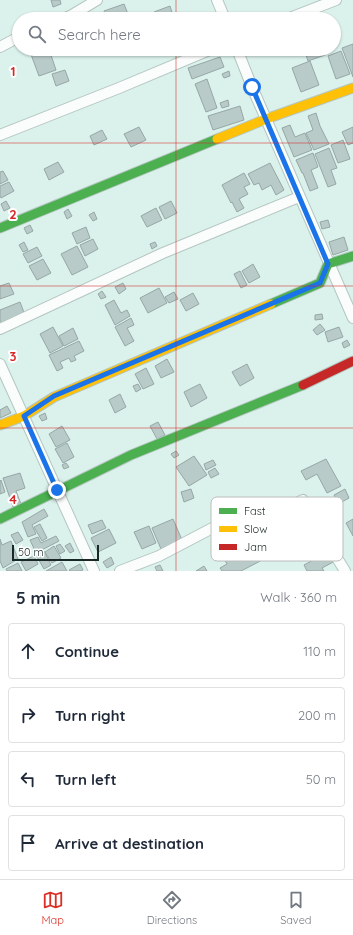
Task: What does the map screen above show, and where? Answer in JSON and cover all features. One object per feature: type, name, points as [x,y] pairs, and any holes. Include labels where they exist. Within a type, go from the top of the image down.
[{"type":"street","points":[[77,12],[97,0]]},
{"type":"street","points":[[218,0],[222,12]]},
{"type":"street","points":[[305,12],[336,0]]},
{"type":"street","points":[[0,47],[12,41]]},
{"type":"street","points":[[0,135],[195,56]]},
{"type":"street","points":[[240,56],[299,197],[353,318]]},
{"type":"street","points":[[0,228],[266,119],[353,88]]},
{"type":"street","points":[[0,329],[163,253],[299,197]]},
{"type":"street","points":[[0,425],[24,416],[54,396],[320,283],[328,264],[353,256]]},
{"type":"street","points":[[0,519],[150,446],[259,403],[334,371],[353,361]]},
{"type":"street","points":[[0,364],[94,571]]},
{"type":"street","points":[[120,571],[159,556],[211,529]]},
{"type":"street","points":[[340,561],[346,571],[353,568]]},
{"type":"building","points":[[51,0],[60,0],[61,4],[53,7]]},
{"type":"building","points":[[124,4],[127,12],[104,12]]},
{"type":"building","points":[[170,6],[172,12],[154,12]]},
{"type":"building","points":[[353,44],[353,77],[342,48]]},
{"type":"building","points":[[341,51],[350,74],[336,79],[328,56],[341,56]]},
{"type":"building","points":[[32,56],[51,56],[56,70],[39,76]]},
{"type":"building","points":[[306,56],[322,56],[308,61]]},
{"type":"building","points":[[220,57],[224,67],[192,79],[188,68]]},
{"type":"building","points":[[310,61],[319,85],[301,92],[292,68]]},
{"type":"building","points":[[65,70],[69,81],[56,86],[52,74]]},
{"type":"building","points":[[229,71],[230,76],[224,78],[222,74]]},
{"type":"building","points":[[207,79],[217,108],[206,112],[195,84]]},
{"type":"building","points":[[228,100],[229,106],[222,108],[220,103]]},
{"type":"building","points":[[240,106],[244,120],[213,130],[208,116]]},
{"type":"building","points":[[316,113],[320,126],[329,144],[314,150],[306,133],[313,130],[308,116]]},
{"type":"building","points":[[290,125],[295,137],[305,133],[312,150],[294,157],[282,128]]},
{"type":"building","points":[[139,127],[146,140],[131,147],[124,134]]},
{"type":"building","points":[[353,127],[353,143],[348,145],[342,132]]},
{"type":"building","points":[[102,130],[107,139],[94,145],[90,136]]},
{"type":"building","points":[[343,140],[350,159],[338,163],[331,145]]},
{"type":"building","points":[[329,148],[337,168],[331,170],[336,184],[328,187],[315,154]]},
{"type":"building","points":[[313,153],[318,167],[311,170],[318,188],[310,191],[296,160]]},
{"type":"building","points":[[58,162],[64,172],[49,180],[44,169]]},
{"type":"building","points":[[270,163],[284,190],[276,195],[271,185],[262,190],[259,183],[254,185],[248,174]]},
{"type":"building","points":[[3,171],[8,180],[0,184],[0,172]]},
{"type":"building","points":[[244,173],[250,184],[244,187],[248,194],[239,199],[244,208],[237,212],[222,185]]},
{"type":"building","points":[[9,182],[14,191],[1,198],[0,186]]},
{"type":"building","points":[[6,201],[10,208],[4,211],[1,204]]},
{"type":"building","points":[[171,201],[177,213],[165,219],[159,207]]},
{"type":"building","points":[[156,208],[162,220],[147,227],[141,216]]},
{"type":"building","points":[[68,209],[72,216],[67,219],[64,212]]},
{"type":"building","points":[[94,212],[97,219],[93,221],[89,215]]},
{"type":"building","points":[[328,220],[330,227],[322,229],[320,222]]},
{"type":"building","points":[[30,225],[33,231],[27,234],[24,228]]},
{"type":"building","points":[[86,227],[90,238],[77,244],[72,233]]},
{"type":"building","points":[[344,237],[348,250],[333,255],[329,242]]},
{"type":"building","points":[[93,239],[98,249],[85,256],[80,245]]},
{"type":"building","points":[[24,242],[28,250],[23,252],[19,245]]},
{"type":"building","points":[[155,242],[157,246],[152,249],[150,244]]},
{"type":"building","points":[[77,246],[88,267],[72,275],[61,254]]},
{"type":"building","points":[[37,247],[42,256],[28,263],[23,254]]},
{"type":"building","points":[[43,259],[51,273],[37,280],[29,266]]},
{"type":"building","points":[[253,264],[260,277],[249,283],[242,271]]},
{"type":"building","points":[[240,271],[247,285],[241,288],[234,274]]},
{"type":"building","points":[[9,283],[14,294],[0,299],[0,286]]},
{"type":"building","points":[[123,283],[126,289],[119,294],[115,287]]},
{"type":"building","points":[[159,288],[167,303],[148,313],[140,298]]},
{"type":"building","points":[[102,291],[106,297],[101,299],[98,294]]},
{"type":"building","points":[[174,292],[178,299],[169,303],[165,297]]},
{"type":"building","points":[[193,293],[199,304],[186,311],[180,300]]},
{"type":"building","points":[[114,300],[121,313],[127,310],[130,316],[115,325],[105,305]]},
{"type":"building","points":[[20,302],[25,315],[2,324],[0,320],[0,310]]},
{"type":"building","points":[[322,314],[323,319],[315,320],[315,315]]},
{"type":"building","points":[[131,318],[134,325],[127,328],[134,341],[125,346],[115,327]]},
{"type":"building","points":[[320,324],[325,330],[317,335],[313,330]]},
{"type":"building","points":[[53,327],[63,346],[50,353],[40,334]]},
{"type":"building","points":[[339,327],[343,337],[328,342],[325,332]]},
{"type":"building","points":[[73,328],[78,339],[64,346],[59,336]]},
{"type":"building","points":[[347,340],[350,345],[344,348],[342,343]]},
{"type":"building","points":[[79,341],[84,351],[74,356],[76,360],[71,362],[69,358],[60,362],[63,368],[57,371],[49,355]]},
{"type":"building","points":[[167,359],[174,372],[161,378],[155,366]]},
{"type":"building","points":[[247,364],[254,378],[240,386],[232,372]]},
{"type":"building","points":[[146,368],[154,384],[143,389],[135,374]]},
{"type":"building","points":[[138,384],[141,389],[136,392],[133,386]]},
{"type":"building","points":[[200,384],[207,398],[191,407],[184,392]]},
{"type":"building","points":[[120,394],[126,407],[115,413],[109,400]]},
{"type":"building","points":[[7,406],[11,413],[0,418],[0,410]]},
{"type":"building","points":[[45,413],[47,419],[42,421],[39,416]]},
{"type":"building","points":[[158,422],[165,435],[157,439],[150,426]]},
{"type":"building","points":[[62,426],[70,440],[56,447],[49,434]]},
{"type":"building","points":[[67,443],[74,457],[63,463],[55,449]]},
{"type":"building","points":[[176,451],[179,455],[174,458],[171,454]]},
{"type":"building","points":[[194,456],[207,475],[189,486],[176,467]]},
{"type":"building","points":[[326,459],[341,486],[327,493],[317,474],[306,480],[301,471]]},
{"type":"building","points":[[213,460],[216,465],[206,470],[204,464]]},
{"type":"building","points":[[66,463],[69,467],[64,469],[62,465]]},
{"type":"building","points":[[215,468],[219,474],[211,478],[208,472]]},
{"type":"building","points":[[20,473],[25,488],[16,491],[21,504],[13,507],[3,478]]},
{"type":"building","points":[[1,480],[5,492],[0,494],[0,481]]},
{"type":"building","points":[[191,489],[194,498],[184,502],[181,492]]},
{"type":"building","points":[[345,489],[349,498],[343,501],[343,497],[335,497],[334,495]]},
{"type":"building","points":[[44,509],[48,516],[32,525],[36,534],[28,537],[22,522]]},
{"type":"building","points":[[173,519],[182,540],[161,549],[152,528]]},
{"type":"building","points":[[353,519],[353,536],[346,523]]},
{"type":"building","points":[[102,520],[106,528],[92,534],[88,525]]},
{"type":"building","points":[[40,524],[47,538],[42,541],[34,527]]},
{"type":"building","points":[[149,526],[156,543],[142,549],[134,532]]},
{"type":"building","points":[[109,529],[116,543],[98,552],[91,538]]},
{"type":"building","points":[[18,532],[23,540],[16,544],[11,535]]},
{"type":"building","points":[[56,536],[59,541],[36,553],[30,540],[38,537],[41,543]]},
{"type":"building","points":[[0,539],[2,545],[11,541],[18,559],[3,568],[0,561]]},
{"type":"building","points":[[70,543],[74,551],[70,553],[65,546]]},
{"type":"building","points":[[60,544],[65,551],[60,554],[56,546]]},
{"type":"building","points":[[54,546],[61,558],[52,563],[45,552]]},
{"type":"building","points":[[44,551],[51,565],[44,569],[36,555]]},
{"type":"building","points":[[34,556],[38,564],[26,571],[21,562]]},
{"type":"building","points":[[111,557],[114,564],[107,568],[103,562]]},
{"type":"building","points":[[225,561],[260,561],[241,571],[222,571],[220,568],[227,564]]},
{"type":"building","points":[[311,561],[335,561],[322,568],[324,571],[307,571],[304,565]]},
{"type":"building","points":[[62,562],[67,571],[46,571]]},
{"type":"building","points":[[18,563],[22,571],[7,571],[6,569]]},
{"type":"building","points":[[80,564],[83,570],[69,570]]},
{"type":"building","points":[[160,565],[163,571],[157,571],[155,567]]},
{"type":"building","points":[[204,566],[207,571],[196,571]]},
{"type":"traffic: fast","points":[[0,228],[217,139]]},
{"type":"traffic: fast","points":[[271,304],[320,283],[328,264],[353,256]]},
{"type":"traffic: fast","points":[[0,519],[131,455],[303,385]]},
{"type":"traffic: slow","points":[[217,139],[266,119],[353,88]]},
{"type":"traffic: slow","points":[[0,425],[24,416],[54,397],[271,304]]},
{"type":"traffic: jam","points":[[303,385],[353,361]]},
{"type":"route","points":[[57,490],[24,416],[54,396],[320,283],[328,264],[252,87]]}]
